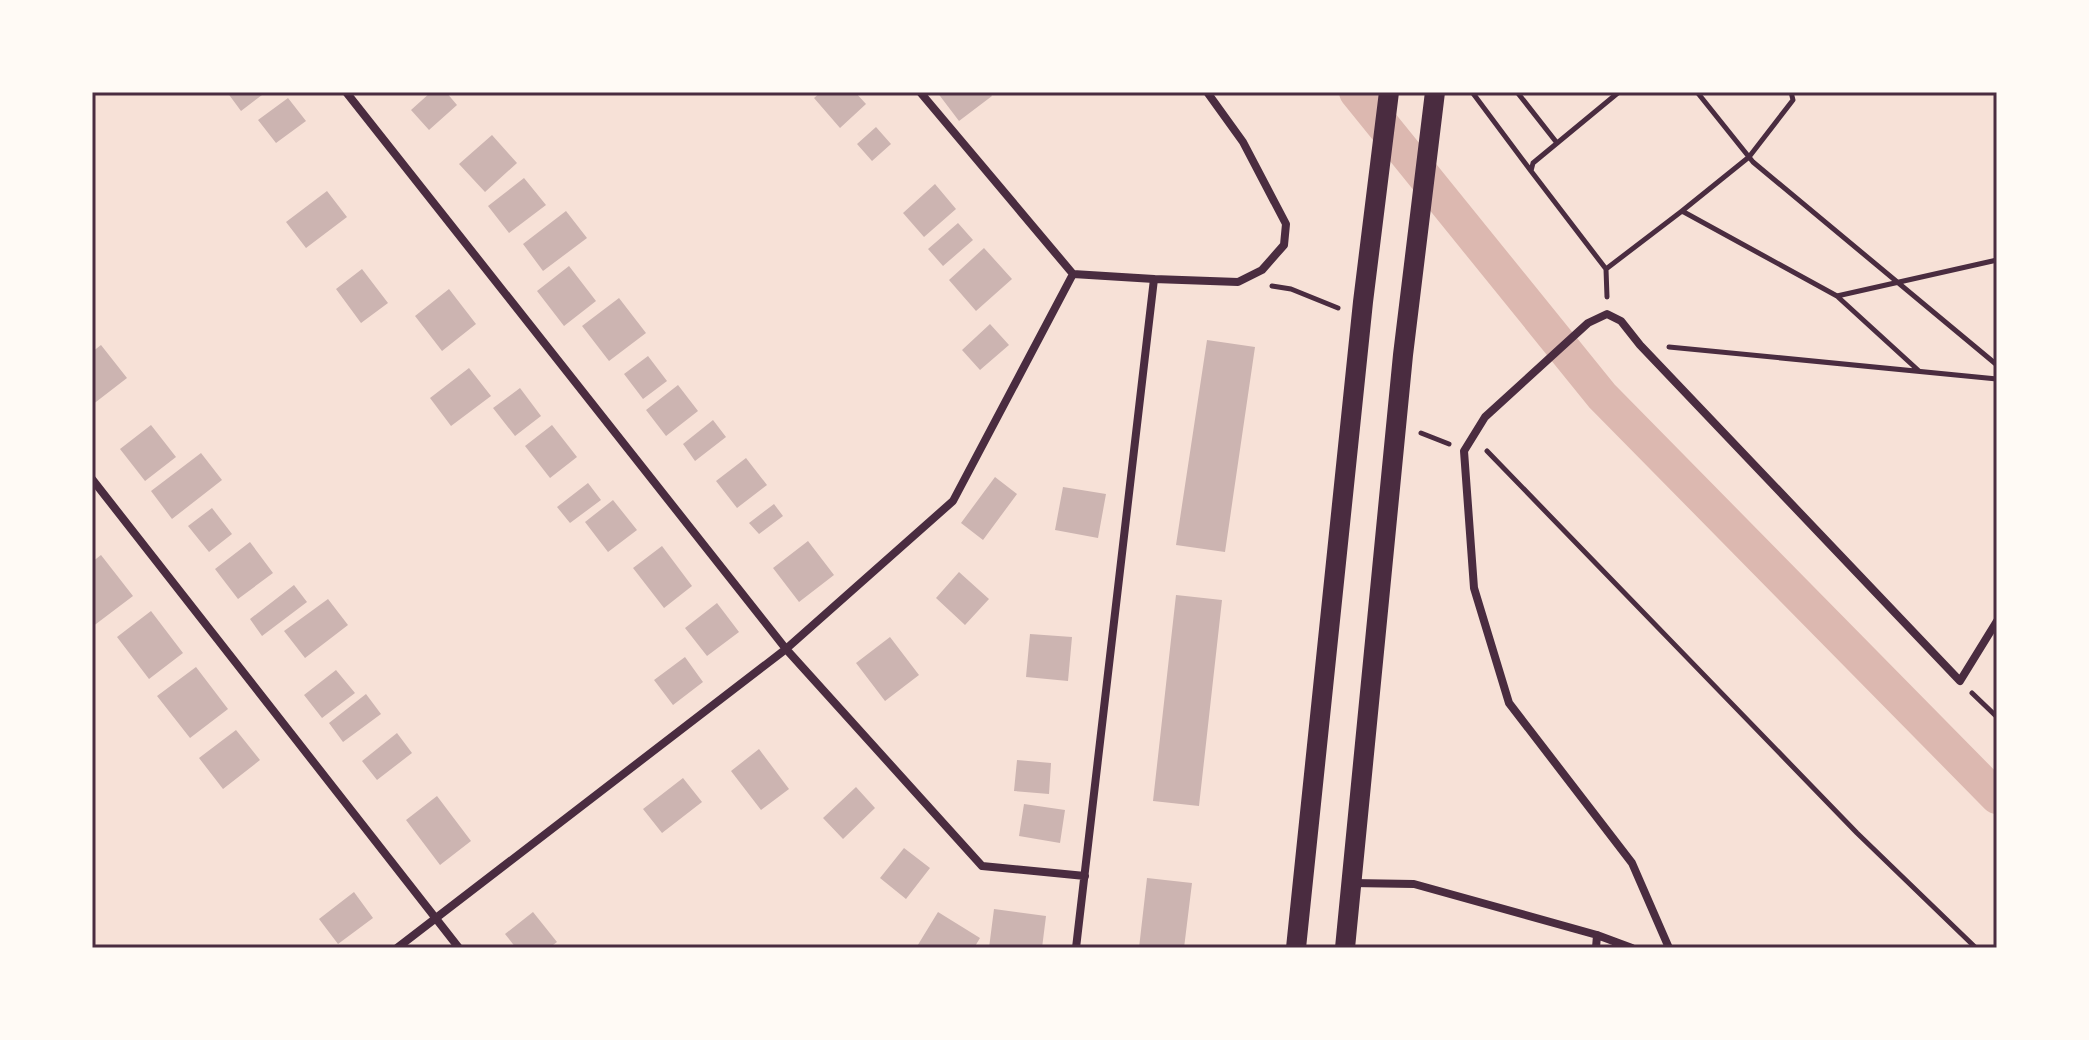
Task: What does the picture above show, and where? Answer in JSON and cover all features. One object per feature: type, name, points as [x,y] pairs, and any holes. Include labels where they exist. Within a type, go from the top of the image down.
[{"type":"main road","points":[[1296,948],[1362,309],[1389,92]]},
{"type":"main road","points":[[1345,948],[1403,355],[1435,92]]},
{"type":"street","points":[[346,92],[786,649],[982,866],[1085,876]]},
{"type":"street","points":[[920,92],[1073,274],[1238,282],[1262,270],[1284,245],[1286,224],[1243,142],[1207,92]]},
{"type":"street","points":[[397,948],[786,649],[953,501],[1073,274]]},
{"type":"street","points":[[1076,948],[1154,279]]},
{"type":"street","points":[[1669,948],[1632,863],[1509,703],[1474,588],[1464,451],[1485,417],[1588,323],[1607,314],[1621,321],[1640,345],[1960,681],[1997,621]]},
{"type":"street","points":[[92,479],[459,948]]},
{"type":"street","points":[[1351,883],[1414,884],[1597,935],[1632,948]]},
{"type":"street","points":[[1596,948],[1597,935]]},
{"type":"path","points":[[1472,92],[1606,269],[1607,314]]},
{"type":"path","points":[[1517,92],[1557,143]]},
{"type":"path","points":[[1531,171],[1533,163],[1619,92]]},
{"type":"path","points":[[1697,92],[1749,157],[1997,365]]},
{"type":"path","points":[[1606,269],[1749,157],[1793,100],[1791,92]]},
{"type":"path","points":[[1682,211],[1837,296],[1921,372]]},
{"type":"path","points":[[1837,296],[1997,260]]},
{"type":"path","points":[[1291,289],[1362,309]]},
{"type":"path","points":[[1640,345],[1997,379]]},
{"type":"path","points":[[1396,423],[1464,451]]},
{"type":"path","points":[[1472,436],[1857,833],[1976,948]]},
{"type":"path","points":[[1960,681],[1997,717]]},
{"type":"building","points":[[227,92],[266,92],[241,111]]},
{"type":"building","points":[[431,92],[446,92],[457,105],[429,130],[411,110]]},
{"type":"building","points":[[821,92],[855,92],[866,104],[840,128],[814,98]]},
{"type":"building","points":[[937,92],[989,92],[992,96],[959,121]]},
{"type":"building","points":[[288,98],[306,121],[276,143],[258,120]]},
{"type":"building","points":[[876,127],[891,144],[872,161],[857,144]]},
{"type":"building","points":[[492,135],[517,163],[485,192],[459,164]]},
{"type":"building","points":[[524,178],[546,205],[509,233],[488,206]]},
{"type":"building","points":[[935,184],[956,209],[924,237],[903,213]]},
{"type":"building","points":[[327,191],[347,217],[306,248],[286,222]]},
{"type":"building","points":[[566,211],[587,238],[543,271],[523,244]]},
{"type":"building","points":[[958,223],[973,240],[943,266],[928,249]]},
{"type":"building","points":[[984,248],[1012,279],[976,311],[949,280]]},
{"type":"building","points":[[569,266],[596,301],[564,326],[537,291]]},
{"type":"building","points":[[362,269],[388,303],[361,323],[336,289]]},
{"type":"building","points":[[449,289],[476,324],[442,351],[415,316]]},
{"type":"building","points":[[619,298],[646,333],[609,361],[582,326]]},
{"type":"building","points":[[990,324],[1009,345],[980,370],[962,350]]},
{"type":"building","points":[[1207,340],[1255,347],[1225,552],[1176,545]]},
{"type":"building","points":[[101,345],[127,378],[92,405],[92,352]]},
{"type":"building","points":[[648,356],[667,381],[643,399],[624,374]]},
{"type":"building","points":[[469,368],[491,396],[451,426],[430,398]]},
{"type":"building","points":[[678,385],[698,411],[666,436],[646,410]]},
{"type":"building","points":[[520,388],[541,416],[515,436],[493,408]]},
{"type":"building","points":[[713,420],[726,437],[695,461],[683,444]]},
{"type":"building","points":[[151,425],[176,457],[145,481],[120,449]]},
{"type":"building","points":[[552,425],[577,457],[550,478],[525,446]]},
{"type":"building","points":[[201,453],[222,480],[172,519],[151,491]]},
{"type":"building","points":[[746,458],[767,485],[737,508],[716,481]]},
{"type":"building","points":[[995,477],[1017,494],[983,540],[961,523]]},
{"type":"building","points":[[588,483],[601,500],[570,523],[557,507]]},
{"type":"building","points":[[1063,487],[1106,494],[1098,538],[1055,530]]},
{"type":"building","points":[[613,500],[637,530],[608,552],[585,522]]},
{"type":"building","points":[[774,504],[783,516],[759,534],[749,523]]},
{"type":"building","points":[[212,508],[232,534],[209,552],[188,526]]},
{"type":"building","points":[[808,541],[834,575],[799,602],[773,568]]},
{"type":"building","points":[[250,542],[273,573],[238,599],[215,569]]},
{"type":"building","points":[[662,546],[692,586],[664,608],[633,568]]},
{"type":"building","points":[[101,555],[133,596],[92,627],[92,562]]},
{"type":"building","points":[[959,572],[989,599],[965,625],[936,598]]},
{"type":"building","points":[[294,585],[307,602],[262,636],[250,619]]},
{"type":"building","points":[[1176,595],[1222,600],[1199,806],[1153,801]]},
{"type":"building","points":[[328,599],[348,625],[305,658],[284,631]]},
{"type":"building","points":[[717,603],[739,632],[707,656],[685,628]]},
{"type":"building","points":[[151,611],[183,653],[149,679],[117,637]]},
{"type":"building","points":[[1030,634],[1072,637],[1068,681],[1026,677]]},
{"type":"building","points":[[890,637],[919,675],[885,701],[856,663]]},
{"type":"building","points":[[685,657],[703,682],[673,705],[654,680]]},
{"type":"building","points":[[196,667],[228,709],[190,738],[157,696]]},
{"type":"building","points":[[336,670],[355,693],[322,718],[304,695]]},
{"type":"building","points":[[366,694],[381,714],[343,742],[329,723]]},
{"type":"building","points":[[236,730],[260,760],[223,789],[199,758]]},
{"type":"building","points":[[397,733],[412,753],[377,780],[362,761]]},
{"type":"building","points":[[759,749],[789,789],[761,810],[731,771]]},
{"type":"building","points":[[1017,760],[1051,763],[1049,794],[1014,791]]},
{"type":"building","points":[[683,778],[702,802],[662,833],[643,809]]},
{"type":"building","points":[[856,787],[875,808],[843,839],[823,818]]},
{"type":"building","points":[[437,796],[471,841],[440,865],[406,820]]},
{"type":"building","points":[[1024,804],[1065,810],[1060,843],[1019,836]]},
{"type":"building","points":[[904,848],[930,868],[906,899],[880,878]]},
{"type":"building","points":[[1147,878],[1192,883],[1184,948],[1139,948]]},
{"type":"building","points":[[354,892],[373,918],[338,944],[319,919]]},
{"type":"building","points":[[994,909],[1046,916],[1042,948],[989,948]]},
{"type":"building","points":[[533,912],[557,942],[549,948],[516,948],[505,934]]},
{"type":"building","points":[[938,912],[980,938],[974,948],[916,948]]},
{"type":"waterway","points":[[1356,92],[1602,396],[1997,797]]}]
